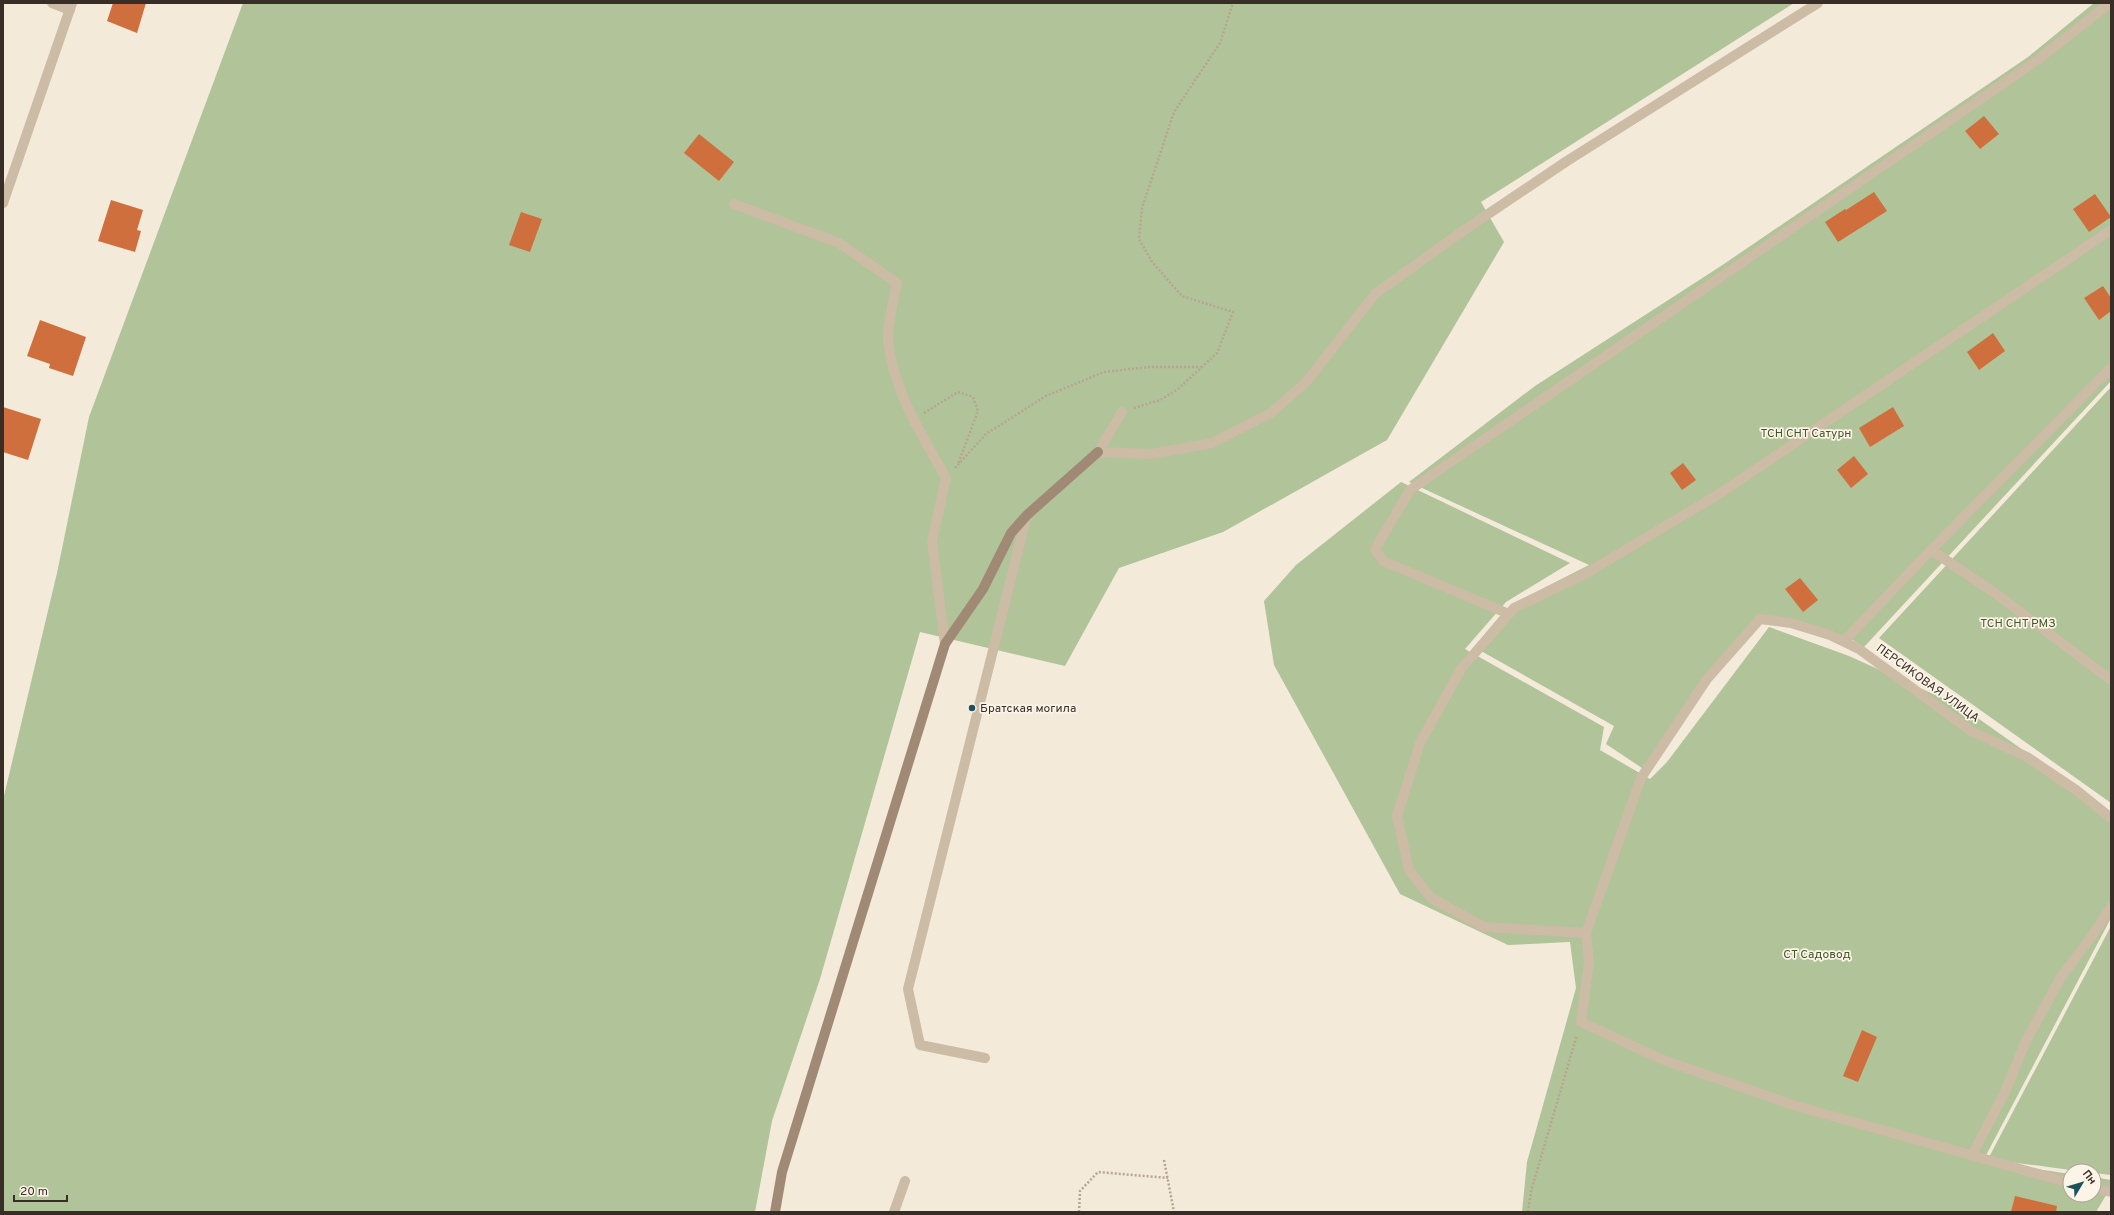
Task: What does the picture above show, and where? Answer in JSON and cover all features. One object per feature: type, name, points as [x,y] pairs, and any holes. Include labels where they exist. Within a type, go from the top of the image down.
[{"type":"street","points":[[3,203],[71,7],[52,3]]},
{"type":"street","points":[[1098,452],[1150,454],[1212,443],[1271,413],[1307,381],[1375,294],[1460,233],[1567,161],[1818,3]]},
{"type":"street","points":[[1509,614],[1383,561],[1374,549],[1410,490],[2036,61],[2110,3]]},
{"type":"street","points":[[734,204],[839,243],[896,283],[888,339],[897,381],[914,419],[946,478],[932,541],[945,644]]},
{"type":"street","points":[[2062,1181],[1793,1105],[1661,1059],[1581,1022],[1590,962],[1586,933],[1484,927],[1431,898],[1409,870],[1397,816],[1420,743],[1461,669],[1514,608],[1585,574],[1719,494],[2111,230]]},
{"type":"street","points":[[1844,641],[1931,550],[2109,374]]},
{"type":"street","points":[[775,1212],[782,1172],[945,644],[983,589],[1011,533],[1027,515],[1098,452],[1122,412]]},
{"type":"street","points":[[985,1058],[920,1045],[908,989],[1027,515]]},
{"type":"street","points":[[1931,550],[1995,592],[2111,680]]},
{"type":"street","name":"ПЕРСИКОВАЯ УЛИЦА","points":[[1586,933],[1641,778],[1707,679],[1760,619],[1792,623],[1844,641],[1859,649],[1971,730],[2027,758],[2076,790],[2111,818]]},
{"type":"street","points":[[1972,1155],[2004,1094],[2029,1034],[2061,977],[2092,936],[2111,907]]},
{"type":"street","points":[[894,1212],[905,1181]]},
{"type":"path","points":[[1122,412],[1160,400],[1178,388],[1202,367],[1217,353],[1233,312],[1182,296],[1152,262],[1139,238],[1142,208],[1174,112],[1220,43],[1233,3]]},
{"type":"path","points":[[946,478],[986,434],[1046,396],[1104,372],[1149,367],[1202,367]]},
{"type":"path","points":[[914,419],[958,392],[973,397],[978,411],[957,466]]},
{"type":"path","points":[[1528,1212],[1531,1191],[1581,1022]]},
{"type":"path","points":[[1164,1160],[1174,1212]]},
{"type":"path","points":[[1079,1212],[1080,1191],[1098,1172],[1168,1178]]},
{"type":"green space","points":[[243,3],[1794,3],[1481,202],[1504,242],[1387,440],[1223,532],[1119,568],[1065,666],[920,632],[820,979],[772,1121],[755,1212],[3,1212],[3,800],[57,573],[89,417]]},
{"type":"green space","name":"ТСН СНТ Сатурн","points":[[2094,3],[2111,3],[2111,381],[1864,647],[1851,639],[1761,616],[1642,768],[1606,744],[1614,726],[1474,647],[1499,617],[1516,602],[1589,565],[1409,482],[1535,386],[1721,266],[2028,57]]},
{"type":"green space","name":"ТСН СНТ РМЗ","points":[[2111,387],[2111,803],[1879,638]]},
{"type":"green space","name":"СТ Садовод","points":[[1401,482],[1570,563],[1506,602],[1465,649],[1604,727],[1600,750],[1650,779],[1667,762],[1769,627],[1849,656],[1962,707],[2111,812],[2111,918],[1983,1161],[2062,1173],[2062,1203],[2101,1203],[2096,1212],[1522,1212],[1527,1162],[1576,988],[1570,942],[1508,945],[1400,894],[1274,665],[1264,601],[1296,565]]},
{"type":"green space","points":[[2111,926],[2111,1175],[2102,1174],[2102,1163],[2062,1163],[2062,1169],[1988,1159]]},
{"type":"green space","name":"СТ Садовод","points":[[2102,1178],[2111,1180],[2111,1187],[2102,1202]]},
{"type":"building","points":[[113,3],[146,3],[137,33],[107,21]]},
{"type":"building","points":[[1984,116],[1999,134],[1980,149],[1965,131]]},
{"type":"building","points":[[699,134],[734,162],[719,181],[684,153]]},
{"type":"building","points":[[1874,192],[1887,211],[1838,242],[1825,222]]},
{"type":"building","points":[[2095,194],[2111,217],[2089,232],[2073,209]]},
{"type":"building","points":[[111,200],[143,210],[137,230],[141,231],[135,252],[98,241]]},
{"type":"building","points":[[521,212],[542,219],[530,252],[509,245]]},
{"type":"building","points":[[2103,286],[2111,298],[2111,311],[2099,320],[2084,298]]},
{"type":"building","points":[[40,320],[86,337],[73,376],[49,368],[50,364],[27,356]]},
{"type":"building","points":[[1993,333],[2005,351],[1979,370],[1967,352]]},
{"type":"building","points":[[3,407],[41,419],[28,460],[3,452]]},
{"type":"building","points":[[1893,407],[1904,426],[1870,447],[1859,428]]},
{"type":"building","points":[[1854,456],[1868,474],[1851,488],[1837,470]]},
{"type":"building","points":[[1683,463],[1696,480],[1682,490],[1670,473]]},
{"type":"building","points":[[1800,578],[1818,600],[1803,612],[1785,589]]},
{"type":"building","points":[[1862,1030],[1877,1037],[1858,1082],[1843,1076]]},
{"type":"building","points":[[2015,1196],[2057,1206],[2056,1212],[2011,1212]]},
{"type":"place","name":"Братская могила","points":[[972,708]]}]
